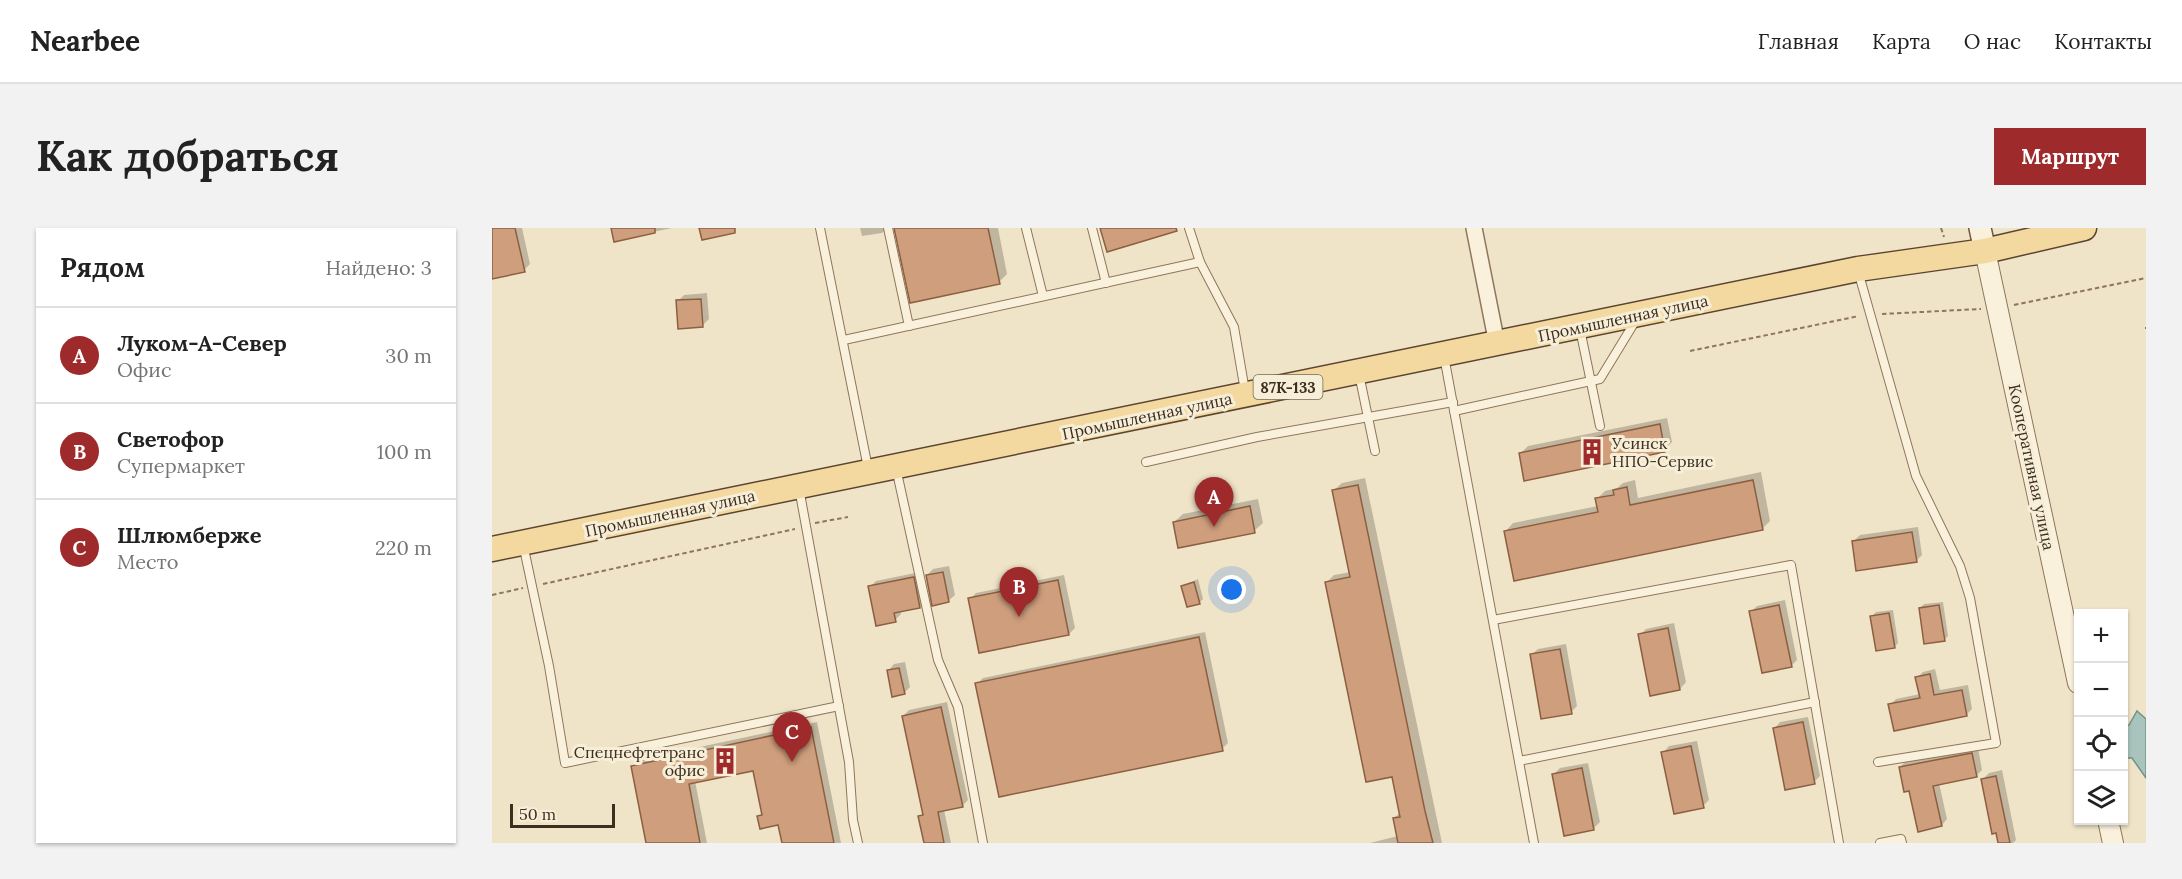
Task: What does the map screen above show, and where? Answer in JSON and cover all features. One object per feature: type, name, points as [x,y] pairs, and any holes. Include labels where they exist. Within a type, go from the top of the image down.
[{"type":"main road","name":"Промышленная улица","points":[[492,549],[1640,315],[1858,269],[1982,239],[2084,228]]},
{"type":"street","points":[[1474,228],[1497,344]]},
{"type":"street","name":"Кооперативная улица","points":[[1982,239],[2075,663]]},
{"type":"street","points":[[2109,825],[2113,843]]},
{"type":"lane","points":[[820,228],[869,472]]},
{"type":"lane","points":[[888,228],[909,326]]},
{"type":"lane","points":[[1026,228],[1043,296]]},
{"type":"lane","points":[[1092,228],[1106,283]]},
{"type":"lane","points":[[1189,228],[1200,262],[1234,327],[1245,395]]},
{"type":"lane","points":[[844,340],[1200,262]]},
{"type":"lane","points":[[1858,269],[1917,476],[1960,566],[1970,598],[1996,742],[1878,762]]},
{"type":"lane","points":[[1454,411],[1600,379],[1640,315]]},
{"type":"lane","points":[[1579,327],[1600,426]]},
{"type":"lane","points":[[1443,355],[1534,843]]},
{"type":"lane","points":[[1359,372],[1376,451]]},
{"type":"lane","points":[[1146,462],[1257,437],[1369,419],[1453,402]]},
{"type":"lane","points":[[896,467],[938,660],[958,707],[983,843]]},
{"type":"lane","points":[[798,487],[839,706],[858,843]]},
{"type":"lane","points":[[523,543],[549,666],[565,763],[839,706]]},
{"type":"lane","points":[[1493,620],[1791,565],[1839,843]]},
{"type":"lane","points":[[1519,761],[1815,702]]},
{"type":"lane","points":[[1880,843],[1901,839],[1902,843]]},
{"type":"path","points":[[1690,351],[1869,314],[1997,308],[2146,278]]},
{"type":"path","points":[[492,595],[848,517]]},
{"type":"water","points":[[2137,711],[2146,719],[2146,778],[2132,758],[2128,758],[2129,725]]},
{"type":"building","points":[[492,228],[515,228],[525,272],[492,279]]},
{"type":"building","points":[[611,228],[655,228],[655,233],[614,242]]},
{"type":"building","points":[[699,228],[735,228],[735,233],[702,240]]},
{"type":"building","points":[[894,228],[988,228],[1000,284],[910,303]]},
{"type":"building","points":[[1100,228],[1176,228],[1177,231],[1107,252]]},
{"type":"building","points":[[701,299],[703,327],[678,329],[676,300]]},
{"type":"building","name":"Усинск НПО-Сервис","points":[[1660,424],[1665,452],[1524,481],[1519,453]]},
{"type":"building","points":[[1753,480],[1763,530],[1514,581],[1504,531],[1598,512],[1595,498],[1614,495],[1613,490],[1627,487],[1630,505]]},
{"type":"building","points":[[1358,485],[1433,843],[1398,843],[1393,818],[1400,817],[1392,777],[1366,782],[1325,582],[1350,577],[1332,490]]},
{"type":"building","points":[[1250,506],[1255,533],[1178,548],[1173,522]]},
{"type":"building","points":[[1912,532],[1917,562],[1856,571],[1852,541]]},
{"type":"building","points":[[943,572],[949,602],[932,606],[926,575]]},
{"type":"building","points":[[914,577],[920,608],[894,613],[896,622],[876,626],[868,586]]},
{"type":"building","points":[[1058,580],[1069,635],[979,653],[968,598]]},
{"type":"building","points":[[1194,582],[1200,604],[1187,607],[1181,586]]},
{"type":"building","points":[[1779,605],[1792,667],[1762,673],[1749,611]]},
{"type":"building","points":[[1939,605],[1945,641],[1924,644],[1919,608]]},
{"type":"building","points":[[1889,613],[1895,648],[1876,651],[1870,616]]},
{"type":"building","points":[[1668,628],[1680,690],[1650,696],[1638,634]]},
{"type":"building","points":[[1199,637],[1223,751],[999,797],[975,683]]},
{"type":"building","points":[[1560,649],[1572,714],[1541,719],[1530,654]]},
{"type":"building","points":[[899,668],[905,694],[892,697],[887,670]]},
{"type":"building","points":[[1930,674],[1934,695],[1962,690],[1967,716],[1894,731],[1888,704],[1920,698],[1915,677]]},
{"type":"building","points":[[941,707],[963,807],[938,812],[944,843],[924,843],[918,816],[923,815],[902,716]]},
{"type":"building","points":[[1803,722],[1815,784],[1785,790],[1773,728]]},
{"type":"building","points":[[811,727],[834,843],[782,843],[778,825],[760,829],[757,816],[762,815],[753,771],[689,784],[700,843],[646,843],[631,766]]},
{"type":"building","points":[[1691,746],[1704,808],[1674,814],[1661,752]]},
{"type":"building","points":[[1972,753],[1977,777],[1933,786],[1942,826],[1918,832],[1909,791],[1904,792],[1899,767]]},
{"type":"building","points":[[1582,768],[1594,830],[1564,836],[1552,774]]},
{"type":"building","points":[[1996,776],[2010,843],[1998,843],[1996,833],[1992,834],[1981,779]]},
{"type":"place","name":"Усинск НПО-Сервис","points":[[1592,452]]},
{"type":"place","name":"Луком-А-Север","points":[[1214,527]]},
{"type":"place","name":"Светофор","points":[[1019,617]]},
{"type":"place","name":"Спецнефтетранс офис","points":[[725,761]]},
{"type":"place","name":"Шлюмберже","points":[[792,762]]}]
